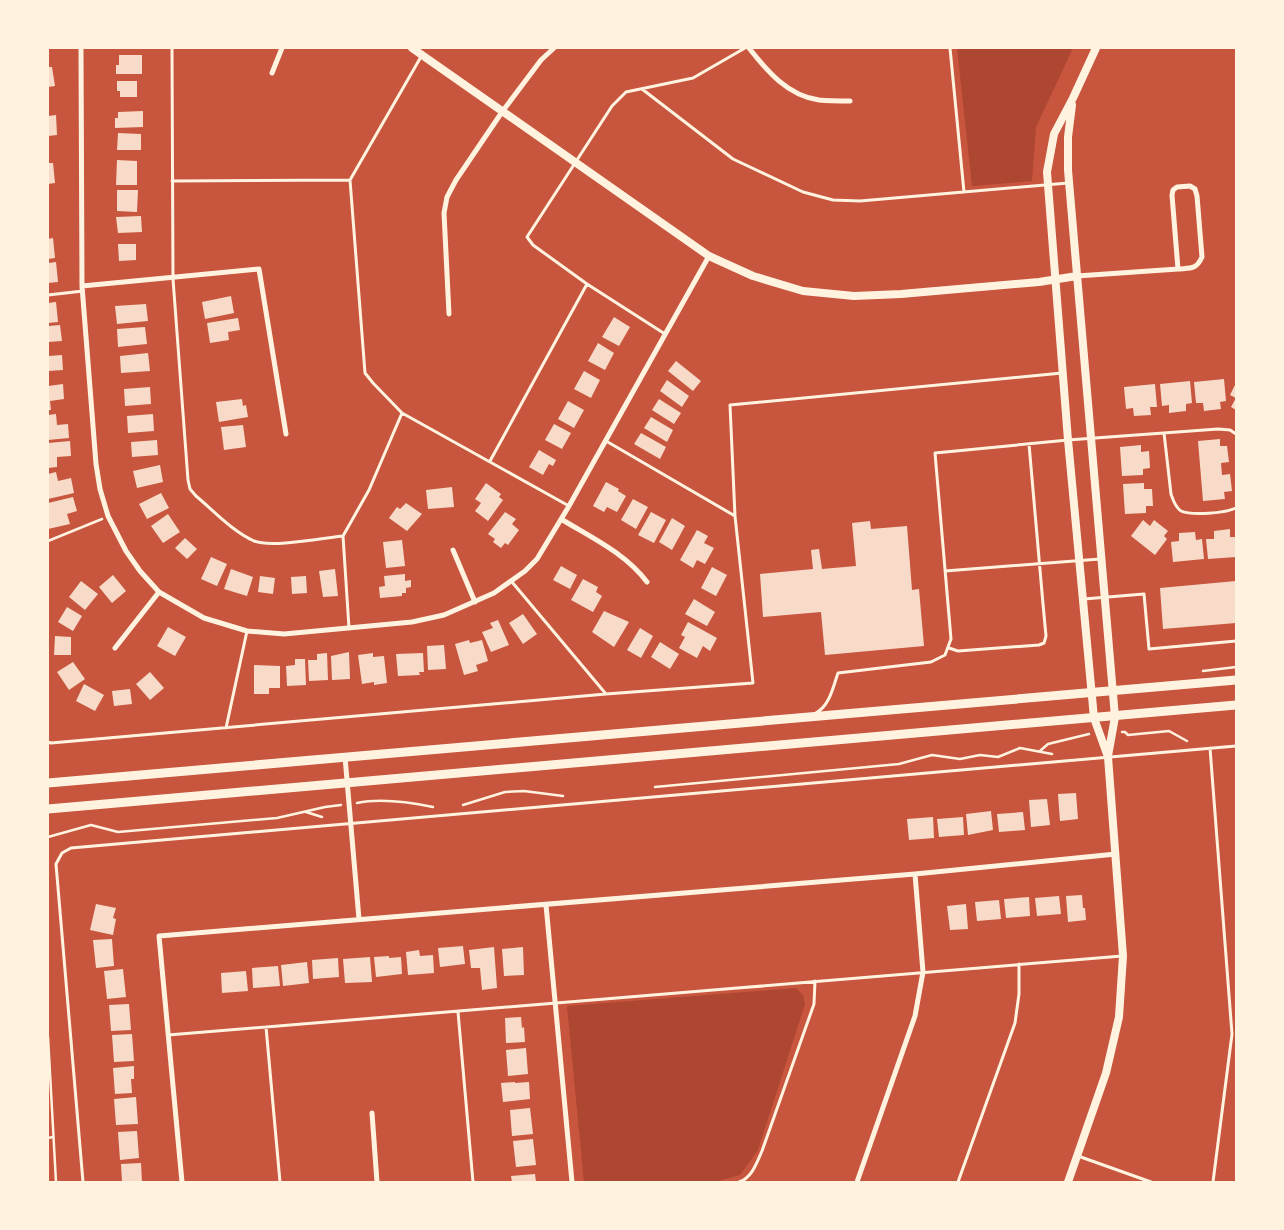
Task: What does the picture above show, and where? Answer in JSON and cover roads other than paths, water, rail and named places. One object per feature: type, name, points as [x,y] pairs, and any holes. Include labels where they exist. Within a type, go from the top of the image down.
[{"type":"main road","points":[[48,783],[1236,680]]},
{"type":"main road","points":[[48,809],[1236,705]]},
{"type":"street","points":[[81,48],[82,289],[96,464],[100,489],[108,516],[126,551],[140,571],[159,592],[204,618],[247,631],[284,634],[349,629],[444,615],[494,593],[512,582],[537,559],[569,506],[709,256]]},
{"type":"street","points":[[272,73],[282,48]]},
{"type":"street","points":[[412,48],[709,256],[753,276],[803,290],[854,296],[901,294],[1055,280],[1077,276],[1194,268],[1202,257],[1197,196],[1195,189],[1190,186],[1177,187],[1173,190],[1172,195],[1178,269]]},
{"type":"street","points":[[449,314],[444,213],[447,197],[456,180],[502,112],[541,60],[554,48]]},
{"type":"street","points":[[749,48],[766,71],[799,94],[818,100],[850,101]]},
{"type":"street","points":[[1096,48],[1054,134],[1047,172],[1068,440],[1091,692],[1094,718],[1108,757]]},
{"type":"street","points":[[1068,1182],[1108,1064],[1118,1018],[1123,956],[1108,757],[1114,717],[1069,183],[1068,137],[1073,98]]},
{"type":"street","points":[[82,289],[259,269],[286,434]]},
{"type":"street","points":[[561,519],[624,557],[648,582]]},
{"type":"street","points":[[453,550],[475,602]]},
{"type":"street","points":[[115,648],[159,592]]},
{"type":"street","points":[[345,758],[359,919]]},
{"type":"street","points":[[182,1182],[159,936],[915,874],[1116,854]]},
{"type":"street","points":[[857,1182],[915,1016],[923,972],[915,874]]},
{"type":"street","points":[[546,905],[572,1182]]},
{"type":"street","points":[[372,1113],[377,1182]]},
{"type":"lane","points":[[172,48],[173,279],[190,489],[240,533],[256,542],[271,543],[343,536]]},
{"type":"lane","points":[[665,334],[587,284],[533,245],[527,237],[612,106],[626,92],[692,78],[745,48]]},
{"type":"lane","points":[[950,48],[964,192]]},
{"type":"lane","points":[[422,55],[350,180],[366,373],[402,413],[569,506]]},
{"type":"lane","points":[[641,89],[732,159],[803,192],[833,200],[860,201],[1069,183]]},
{"type":"lane","points":[[172,181],[350,180]]},
{"type":"lane","points":[[490,461],[587,284]]},
{"type":"lane","points":[[48,295],[82,289]]},
{"type":"lane","points":[[48,742],[606,694],[753,684],[736,516],[730,405],[1063,373]]},
{"type":"lane","points":[[349,629],[343,536],[369,490],[402,413]]},
{"type":"lane","points":[[811,717],[822,710],[828,702],[838,673],[931,662],[945,655],[949,648],[951,639],[935,454],[1068,440],[1218,429],[1230,430],[1236,434]]},
{"type":"lane","points":[[1164,433],[1171,494],[1174,503],[1180,510],[1198,513],[1230,511],[1236,508]]},
{"type":"lane","points":[[605,441],[736,516]]},
{"type":"lane","points":[[949,648],[958,651],[1039,645],[1044,643],[1046,636],[1029,444]]},
{"type":"lane","points":[[945,571],[1100,559]]},
{"type":"lane","points":[[512,582],[606,694]]},
{"type":"lane","points":[[1083,599],[1144,594],[1148,649],[1236,641]]},
{"type":"lane","points":[[226,728],[247,631]]},
{"type":"lane","points":[[82,1182],[56,864],[62,853],[71,848],[1236,746]]},
{"type":"lane","points":[[1210,748],[1232,1034],[1214,1182]]},
{"type":"lane","points":[[168,1035],[1123,956]]},
{"type":"lane","points":[[958,1182],[1015,1023],[1019,994],[1018,964]]},
{"type":"lane","points":[[739,1182],[743,1181],[755,1168],[762,1151],[814,1004],[815,982]]},
{"type":"lane","points":[[458,1012],[473,1182]]},
{"type":"lane","points":[[266,1027],[280,1182]]},
{"type":"lane","points":[[1077,1156],[1151,1182]]}]
